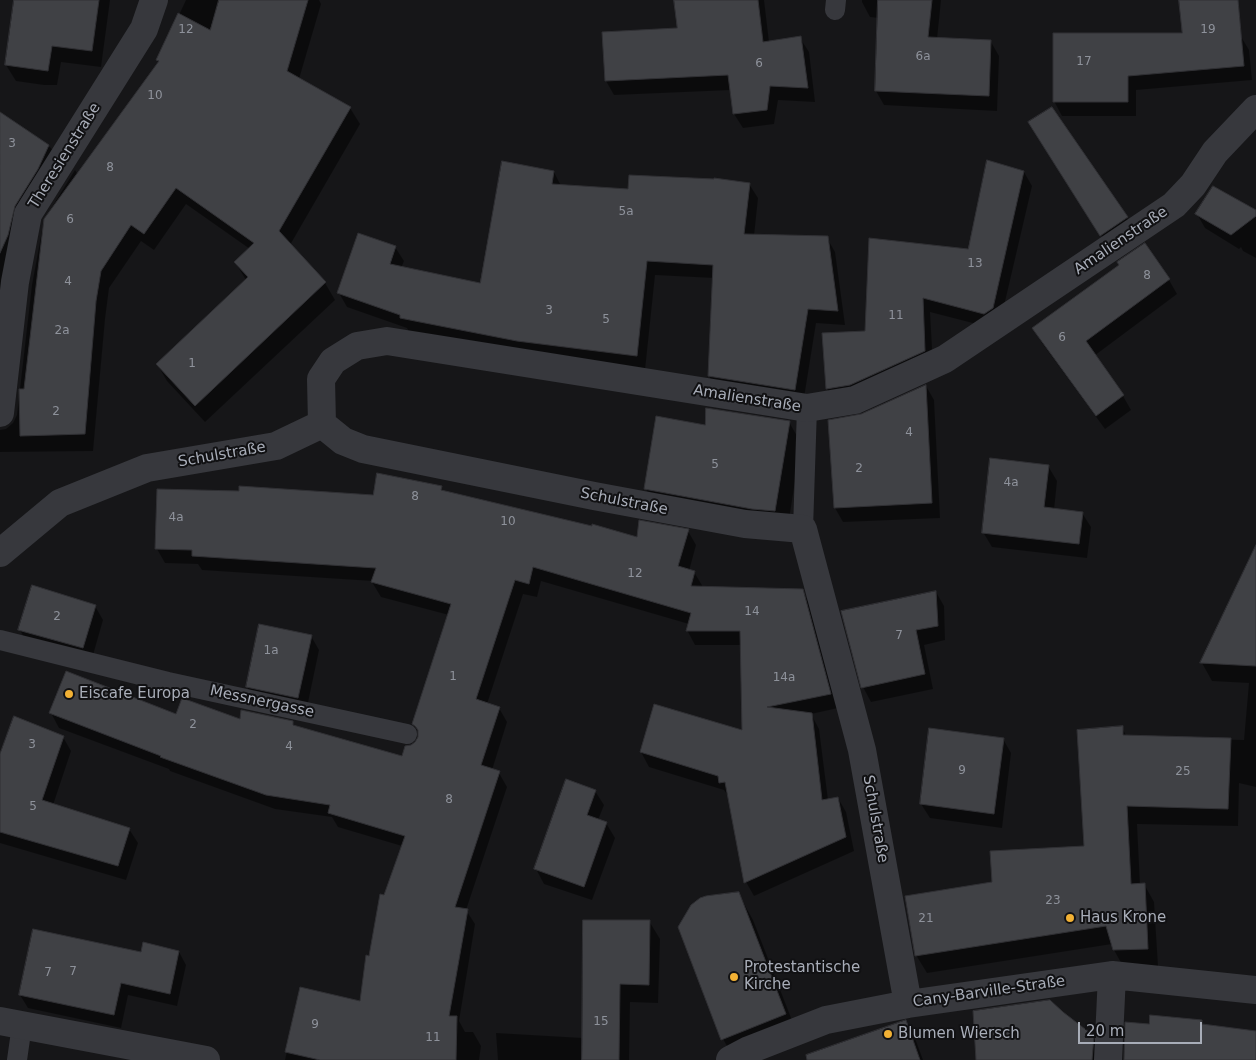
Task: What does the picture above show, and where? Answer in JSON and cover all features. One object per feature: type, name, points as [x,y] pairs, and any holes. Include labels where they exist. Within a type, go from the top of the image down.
[{"type":"street","name":"Theresienstraße","points":[[0,413],[15,282],[28,214],[144,29],[154,0]]},
{"type":"street","name":"Amalienstraße","points":[[322,424],[321,380],[333,360],[357,346],[387,340],[807,408],[855,400],[945,359],[1174,205],[1193,185],[1215,152],[1256,109]]},
{"type":"street","name":"Schulstraße","points":[[0,553],[60,502],[147,468],[276,446],[322,424],[343,441],[363,449],[584,494],[745,524],[802,529],[862,750],[908,1004]]},
{"type":"street","name":"Cany-Barville-Straße","points":[[730,1060],[749,1050],[826,1020],[908,1004],[1112,974],[1256,990]]},
{"type":"street","points":[[1108,1060],[1112,974]]},
{"type":"street","points":[[11,1023],[206,1060]]},
{"type":"lane","points":[[802,529],[807,408]]},
{"type":"lane","name":"Messnergasse","points":[[0,640],[168,682],[407,734]]},
{"type":"lane","points":[[11,1023],[16,1060]]},
{"type":"building","points":[[14,0],[99,0],[92,51],[52,46],[48,71],[5,65]]},
{"type":"building","points":[[219,0],[308,0],[287,71],[351,107],[279,231],[326,282],[195,406],[156,364],[248,277],[234,262],[254,243],[176,188],[144,234],[131,225],[101,271],[96,301],[85,434],[20,436],[19,389],[24,389],[44,219],[159,61],[156,60],[178,13],[210,30]]},
{"type":"building","points":[[674,0],[758,0],[763,42],[801,36],[808,88],[770,86],[767,110],[733,114],[728,75],[605,81],[602,32],[677,28]]},
{"type":"building","points":[[878,0],[932,0],[928,37],[991,40],[989,96],[875,91]]},
{"type":"building","points":[[1179,0],[1238,0],[1244,66],[1128,76],[1128,102],[1053,102],[1053,33],[1182,33]]},
{"type":"building","points":[[1052,107],[1128,217],[1100,236],[1028,122]]},
{"type":"building","points":[[0,112],[49,145],[38,169],[15,206],[8,235],[0,253]]},
{"type":"building","points":[[987,160],[1024,171],[993,308],[984,314],[923,298],[925,351],[850,385],[826,389],[822,333],[865,331],[869,238],[968,249]]},
{"type":"building","points":[[502,161],[554,171],[552,184],[628,189],[629,175],[714,178],[750,183],[744,234],[828,236],[838,311],[808,309],[795,390],[708,376],[713,265],[647,261],[637,356],[517,341],[400,318],[400,315],[337,293],[358,233],[396,246],[390,264],[480,283]]},
{"type":"building","points":[[1213,186],[1256,210],[1256,216],[1231,235],[1195,214]]},
{"type":"building","points":[[1145,243],[1170,279],[1086,341],[1124,395],[1096,416],[1032,328],[1119,265],[1117,262]]},
{"type":"building","points":[[926,385],[932,503],[834,508],[828,420],[861,414]]},
{"type":"building","points":[[706,408],[790,421],[775,511],[752,509],[644,489],[656,416],[705,425]]},
{"type":"building","points":[[990,458],[1049,465],[1044,507],[1083,512],[1079,544],[982,533]]},
{"type":"building","points":[[377,473],[442,486],[441,490],[592,526],[592,524],[637,537],[639,520],[689,529],[678,566],[695,571],[691,586],[803,589],[831,694],[767,707],[812,713],[822,800],[838,797],[846,837],[744,883],[725,782],[719,783],[718,776],[640,752],[654,704],[742,730],[740,631],[686,631],[691,613],[533,567],[529,584],[515,580],[476,699],[500,707],[481,765],[500,771],[455,907],[468,909],[449,1016],[457,1016],[456,1060],[320,1060],[285,1052],[300,987],[360,1001],[366,955],[369,956],[380,894],[384,895],[405,836],[328,813],[330,805],[266,795],[160,757],[49,713],[66,671],[176,714],[182,698],[240,719],[241,710],[293,721],[293,725],[402,756],[405,746],[411,745],[418,737],[418,730],[412,724],[451,604],[371,582],[376,568],[192,556],[192,550],[155,549],[157,489],[239,491],[239,486],[373,495]]},
{"type":"building","points":[[1256,545],[1256,666],[1200,663]]},
{"type":"building","points":[[32,585],[96,605],[83,648],[18,630]]},
{"type":"building","points":[[936,591],[938,626],[916,630],[925,674],[861,688],[841,611]]},
{"type":"building","points":[[259,624],[312,635],[298,698],[246,687]]},
{"type":"building","points":[[14,716],[64,736],[42,800],[130,828],[118,866],[0,832],[0,754]]},
{"type":"building","points":[[1123,726],[1123,735],[1231,738],[1228,809],[1127,806],[1131,884],[1145,883],[1148,949],[1113,950],[1106,926],[915,956],[905,896],[992,882],[990,851],[1084,846],[1077,730]]},
{"type":"building","points":[[929,728],[1004,738],[994,814],[920,804]]},
{"type":"building","points":[[566,779],[596,790],[587,815],[607,822],[584,887],[534,869]]},
{"type":"building","name":"Protestantische Kirche","points":[[739,892],[786,1014],[721,1040],[678,927],[691,905],[700,898]]},
{"type":"building","points":[[583,920],[650,920],[649,985],[620,984],[619,1060],[582,1060]]},
{"type":"building","points":[[33,929],[141,952],[143,942],[179,951],[170,994],[121,983],[114,1015],[19,995]]},
{"type":"building","points":[[1050,1000],[1094,1036],[1092,1060],[976,1060],[973,1011]]},
{"type":"building","points":[[1150,1015],[1202,1020],[1202,1024],[1256,1031],[1256,1060],[1124,1060],[1125,1022],[1149,1024]]},
{"type":"building","name":"Blumen Wiersch","points":[[906,1020],[920,1060],[807,1060],[806,1055]]},
{"type":"place","name":"Eiscafe Europa","points":[[69,694]]},
{"type":"place","name":"Haus Krone","points":[[1070,918]]},
{"type":"place","name":"Protestantische Kirche","points":[[734,977]]},
{"type":"place","name":"Blumen Wiersch","points":[[888,1034]]}]
